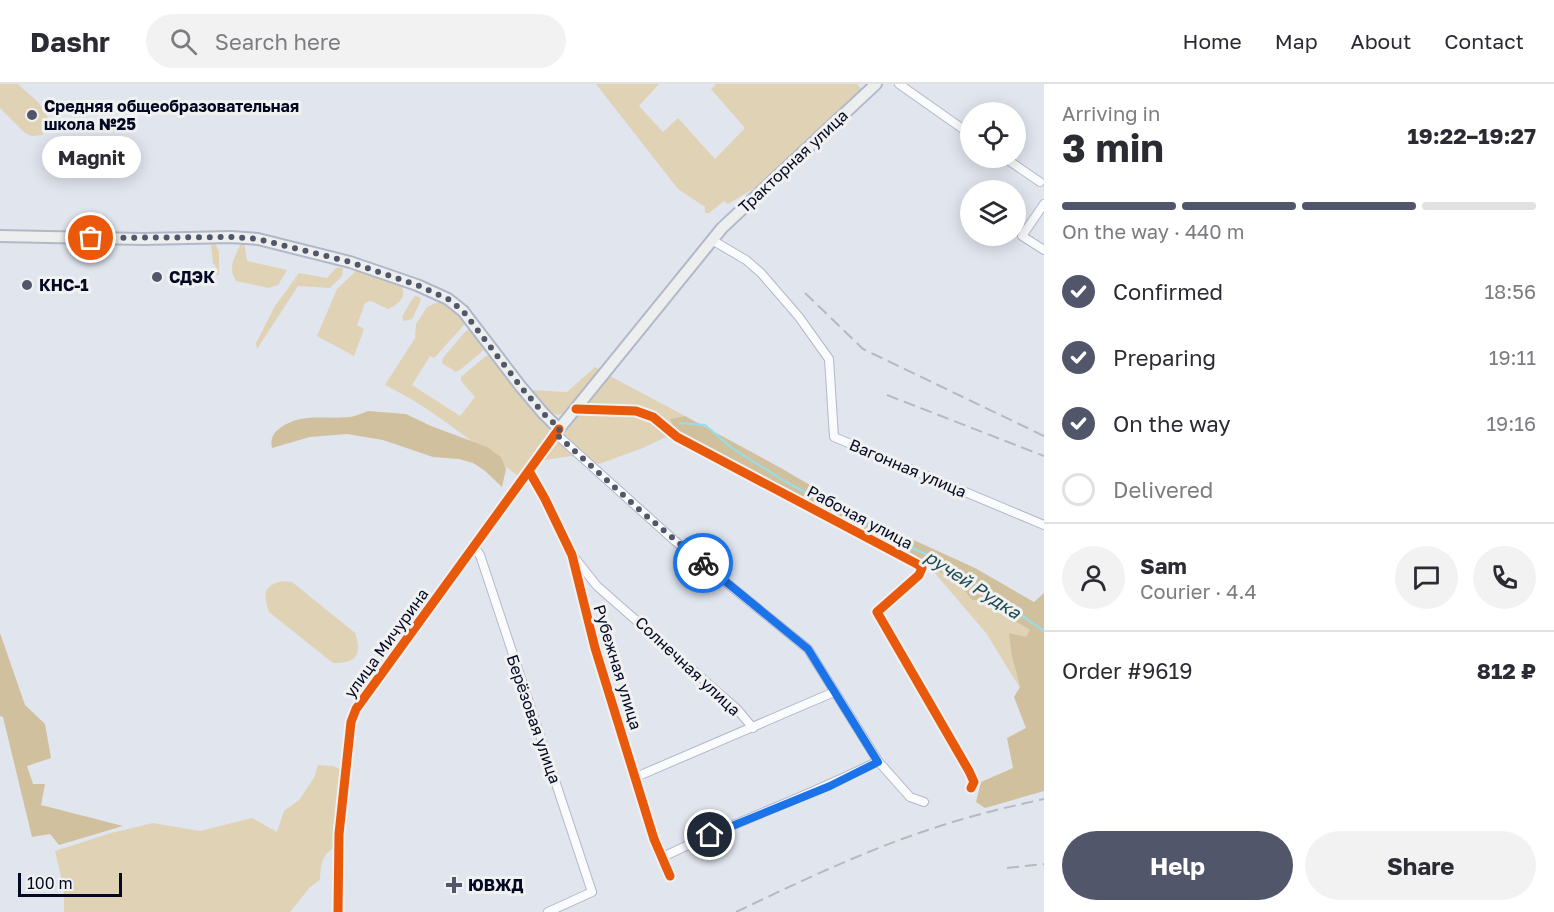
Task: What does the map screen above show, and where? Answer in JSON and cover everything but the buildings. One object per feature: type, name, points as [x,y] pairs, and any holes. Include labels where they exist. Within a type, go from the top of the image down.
[{"type":"main road","name":"Тракторная улица","points":[[712,240],[722,228],[876,84]]},
{"type":"main road","points":[[0,236],[258,239],[350,262],[414,284],[448,299],[463,311],[557,431]]},
{"type":"main road","name":"улица Мичурина","points":[[557,431],[712,240]]},
{"type":"street","points":[[899,84],[960,127]]},
{"type":"street","points":[[1020,168],[1041,182]]},
{"type":"street","points":[[1044,204],[1022,236],[1044,250]]},
{"type":"street","name":"Вагонная улица","points":[[712,240],[746,260],[761,273],[799,317],[829,359],[834,437],[1044,525]]},
{"type":"street","name":"Рабочая улица","points":[[576,409],[636,411],[653,417],[677,437],[922,568],[877,612],[969,771],[974,782],[971,788]]},
{"type":"street","points":[[557,431],[675,541],[808,649],[878,762],[910,797],[924,802]]},
{"type":"street","name":"улица Мичурина","points":[[338,912],[339,834],[351,722],[356,709],[557,431]]},
{"type":"street","name":"Рубежная улица","points":[[529,471],[572,555],[595,648],[654,839],[670,876]]},
{"type":"street","name":"Берёзовая улица","points":[[474,547],[480,555],[592,892],[548,912]]},
{"type":"street","name":"Солнечная улица","points":[[572,555],[597,586],[737,709],[753,728]]},
{"type":"street","points":[[636,777],[834,692]]},
{"type":"street","points":[[663,857],[830,786],[878,762]]},
{"type":"shaded area","points":[[0,84],[18,84],[42,107],[48,120],[42,135],[32,136],[25,133],[0,108]]},
{"type":"shaded area","points":[[596,84],[659,84],[639,106],[663,132],[678,118],[715,159],[745,128],[711,89],[716,84],[857,84],[861,89],[765,182],[728,204],[724,201],[709,213],[705,213],[705,207],[678,189]]},
{"type":"shaded area","points":[[244,242],[247,261],[287,270],[278,285],[269,288],[236,281],[232,271],[233,262],[241,243]]},
{"type":"shaded area","points":[[215,243],[219,251],[219,274],[217,276],[211,244]]},
{"type":"shaded area","points":[[336,268],[343,269],[342,276],[330,288],[298,286],[257,349],[256,343],[275,306],[299,273],[327,278]]},
{"type":"shaded area","points":[[357,270],[400,283],[403,296],[396,305],[388,309],[371,301],[365,303],[357,325],[364,329],[354,356],[317,336],[337,289]]},
{"type":"shaded area","points":[[415,296],[421,299],[420,302],[412,319],[404,321],[402,317]]},
{"type":"shaded area","points":[[444,302],[464,318],[465,324],[434,358],[430,356],[412,385],[460,416],[475,397],[461,381],[461,377],[486,356],[491,355],[549,429],[549,433],[536,449],[536,457],[519,481],[517,475],[452,427],[419,404],[385,385],[415,338],[416,324],[427,307]]},
{"type":"shaded area","points":[[471,328],[485,345],[485,349],[456,372],[442,363],[443,358]]},
{"type":"shaded area","points":[[595,367],[602,371],[564,413],[558,415],[546,410],[529,390],[567,392]]},
{"type":"shaded area","points":[[610,376],[685,416],[671,419],[676,432],[643,448],[599,464],[571,456],[544,460]]},
{"type":"shaded area","points":[[368,411],[406,414],[487,447],[501,457],[506,469],[502,487],[473,463],[459,459],[433,457],[383,440],[347,434],[310,437],[272,448],[271,442],[274,434],[289,423],[306,418],[350,417]]},
{"type":"shaded area","points":[[685,416],[872,521],[975,568],[1034,602],[1044,593],[1044,791],[985,808],[976,802],[981,782],[1013,768],[1007,738],[1026,728],[1014,697],[1020,687],[1012,657],[1009,633],[1026,637],[1030,630],[981,601],[972,600],[953,575],[933,571],[915,555],[676,432],[670,419]]},
{"type":"shaded area","points":[[933,571],[954,575],[972,600],[981,601],[1030,630],[1026,638],[1010,633],[1012,657],[1020,688],[986,633]]},
{"type":"shaded area","points":[[282,581],[292,582],[355,633],[358,647],[356,656],[347,662],[333,663],[269,612],[266,592],[271,586]]},
{"type":"shaded area","points":[[0,633],[25,705],[45,724],[51,758],[27,766],[33,784],[45,784],[41,805],[123,826],[59,845],[50,834],[32,837],[3,717],[0,716]]},
{"type":"shaded area","points":[[318,765],[333,766],[342,770],[335,847],[324,857],[320,880],[310,887],[290,912],[64,912],[64,889],[55,851],[111,833],[153,823],[200,831],[252,818],[277,832],[284,811],[299,800],[314,778]]},
{"type":"waterway","name":"ручей Рудка","points":[[680,423],[705,425],[732,448],[786,482],[893,539],[947,564],[1044,631]]},
{"type":"railway","points":[[805,293],[863,349],[1044,436]]},
{"type":"railway","points":[[887,395],[1044,456]]},
{"type":"railway","points":[[736,912],[884,846],[975,816],[1044,799]]},
{"type":"railway","points":[[1007,868],[1044,864]]},
{"type":"cycle path","points":[[576,409],[636,411],[653,417],[677,437],[922,568],[919,575],[877,612],[969,771],[974,782],[971,788]]},
{"type":"cycle path","points":[[338,912],[339,834],[351,722],[356,709],[559,429]]},
{"type":"cycle path","points":[[529,471],[572,555],[595,648],[654,839],[670,876]]},
{"type":"way so far","points":[[91,238],[231,237],[258,239],[350,262],[417,285],[448,299],[463,311],[521,387],[550,421],[560,429],[555,433],[627,499],[703,563]]},
{"type":"place","name":"Средняя общеобразовательная школа №25","points":[[32,115]]},
{"type":"place","name":"Magnit","points":[[91,238]]},
{"type":"place","name":"СДЭК","points":[[157,277]]},
{"type":"place","name":"КНС-1","points":[[27,285]]},
{"type":"place","name":"ЮВЖД","points":[[454,885]]},
{"type":"route","points":[[703,563],[808,649],[878,762],[830,786],[710,835]]}]
